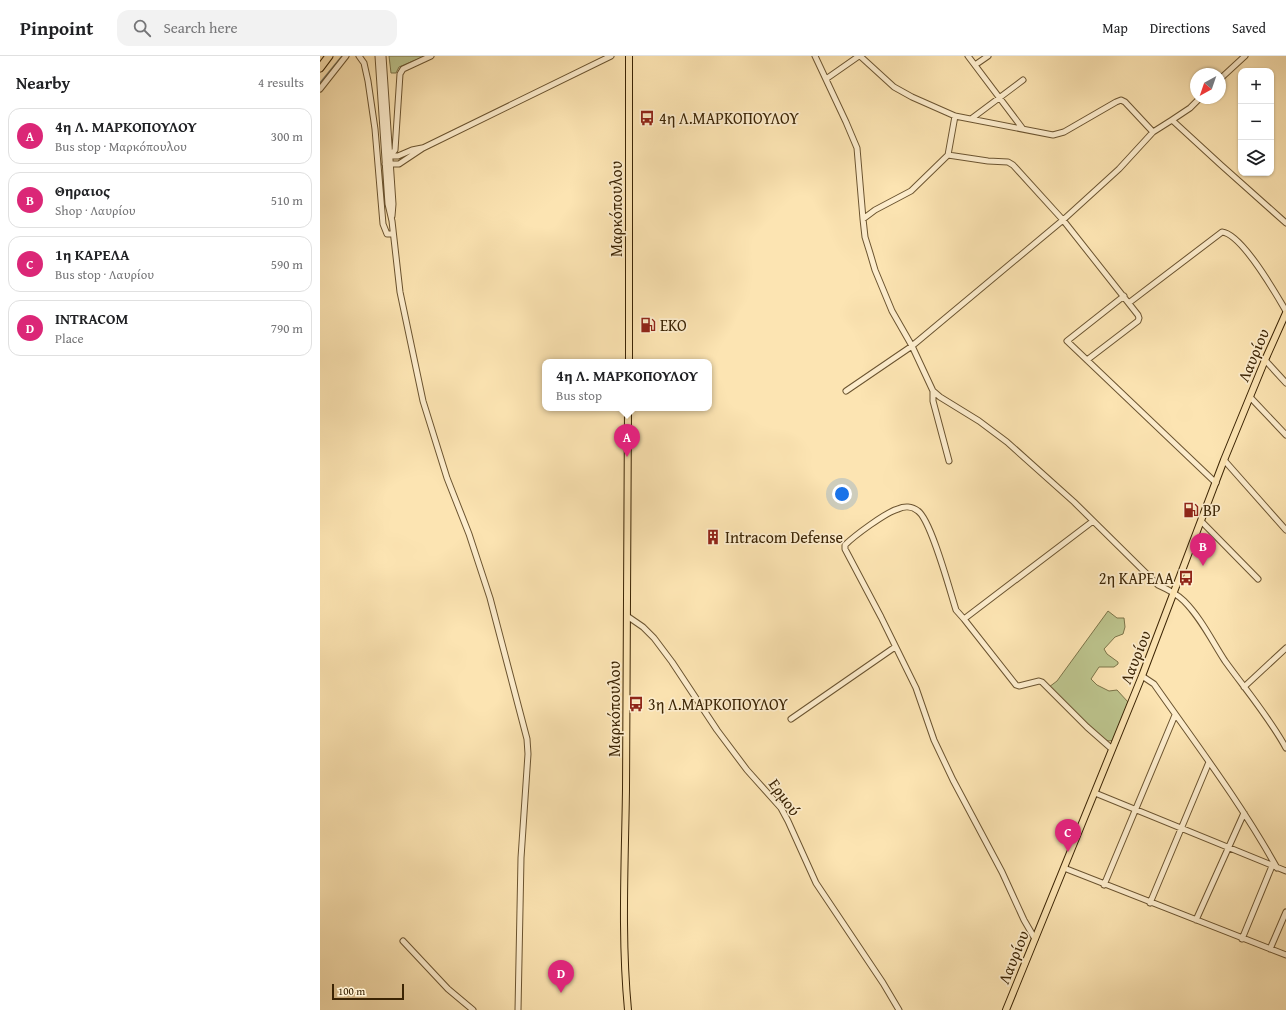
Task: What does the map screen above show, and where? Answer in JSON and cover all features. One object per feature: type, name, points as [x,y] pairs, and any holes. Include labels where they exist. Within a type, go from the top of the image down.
[{"type":"highway","points":[[320,68],[329,56]]},
{"type":"main road","name":"Μαρκόπουλου","points":[[629,56],[629,359]]},
{"type":"main road","name":"Λαυρίου","points":[[1006,1010],[1142,676],[1202,522],[1224,460],[1286,312]]},
{"type":"main road","name":"Μαρκόπουλου","points":[[628,411],[626,795],[623,909],[625,979],[628,1010]]},
{"type":"street","points":[[320,89],[346,56]]},
{"type":"street","points":[[359,56],[364,63],[368,81],[383,224],[387,234],[393,234]]},
{"type":"street","points":[[378,56],[388,164],[388,204],[392,221],[400,292],[424,401],[448,478],[469,534],[490,598],[527,739],[528,754],[520,899],[518,1010]]},
{"type":"street","points":[[383,56],[387,156]]},
{"type":"street","points":[[387,156],[395,150],[400,74],[403,69],[431,56]]},
{"type":"street","points":[[388,164],[399,164],[423,148],[611,56]]},
{"type":"street","points":[[815,56],[857,148],[865,237],[875,270],[892,311],[912,346],[933,391],[940,397],[979,421],[1007,442],[1074,502],[1158,585],[1174,593],[1184,601],[1272,725],[1286,748]]},
{"type":"street","points":[[826,78],[860,56],[898,89],[912,97],[955,116],[1053,135],[1059,134],[1121,100],[1125,102],[1153,132]]},
{"type":"street","points":[[968,56],[1023,129]]},
{"type":"street","points":[[975,65],[988,56]]},
{"type":"street","points":[[1226,73],[1245,56]]},
{"type":"street","points":[[971,120],[1023,80]]},
{"type":"street","points":[[846,391],[912,346],[1062,220],[1119,169],[1153,132],[1194,104]]},
{"type":"street","points":[[863,219],[875,210],[911,191],[948,155],[955,116]]},
{"type":"street","points":[[1172,120],[1286,223]]},
{"type":"street","points":[[387,156],[398,156],[412,150],[423,148]]},
{"type":"street","points":[[948,155],[988,161],[1008,162],[1013,165],[1062,220],[1130,302],[1138,315],[1138,321],[1087,360]]},
{"type":"street","points":[[1130,302],[1222,232],[1239,242],[1264,274],[1286,312]]},
{"type":"street","points":[[1124,296],[1067,341],[1216,483]]},
{"type":"street","points":[[1265,360],[1286,383]]},
{"type":"street","points":[[933,391],[933,401],[949,461]]},
{"type":"street","points":[[1250,397],[1286,435]]},
{"type":"street","points":[[1224,460],[1286,530]]},
{"type":"street","points":[[1035,939],[1024,920],[1002,872],[954,782],[934,740],[916,688],[845,550],[845,545],[884,516],[897,509],[908,507],[917,510],[922,515],[930,529],[956,610],[1016,685],[1019,686],[1040,681],[1042,682],[1087,727],[1112,749]]},
{"type":"street","points":[[964,619],[1093,521]]},
{"type":"street","points":[[1202,522],[1258,579]]},
{"type":"street","name":"Ερμού","points":[[627,616],[643,627],[654,638],[672,662],[717,730],[747,770],[780,808],[788,821],[816,883],[899,1010]]},
{"type":"street","points":[[791,719],[896,647]]},
{"type":"street","points":[[1244,687],[1286,648]]},
{"type":"street","points":[[1142,676],[1154,684],[1209,762],[1244,813],[1275,867]]},
{"type":"street","points":[[1104,885],[1175,715]]},
{"type":"street","points":[[1150,902],[1209,762]]},
{"type":"street","points":[[1095,793],[1286,871]]},
{"type":"street","points":[[1196,920],[1244,813]]},
{"type":"street","points":[[1242,939],[1275,867]]},
{"type":"street","points":[[1064,868],[1104,885],[1286,955]]},
{"type":"street","points":[[1270,949],[1286,912]]},
{"type":"street","points":[[403,941],[448,989],[473,1010]]},
{"type":"green space","points":[[389,56],[425,56],[399,67],[396,73],[391,73]]},
{"type":"green space","points":[[1108,611],[1117,618],[1124,618],[1125,627],[1123,634],[1115,637],[1104,649],[1107,654],[1118,662],[1118,664],[1114,667],[1099,667],[1091,679],[1097,685],[1109,691],[1117,690],[1128,702],[1114,740],[1109,741],[1102,739],[1049,687],[1057,681]]},
{"type":"waterway","points":[[320,83],[342,56]]},
{"type":"place","name":"4η Λ.ΜΑΡΚΟΠΟΥΛΟΥ","points":[[647,118]]},
{"type":"place","name":"EKO","points":[[648,325]]},
{"type":"place","name":"4η Λ. ΜΑΡΚΟΠΟΥΛΟΥ","points":[[627,457]]},
{"type":"place","name":"BP","points":[[1191,510]]},
{"type":"place","name":"Intracom Defense","points":[[713,537]]},
{"type":"place","name":"Θηραιος","points":[[1203,566]]},
{"type":"place","name":"2η ΚΑΡΕΛΑ","points":[[1186,578]]},
{"type":"place","name":"3η Λ.ΜΑΡΚΟΠΟΥΛΟΥ","points":[[636,704]]},
{"type":"place","name":"1η ΚΑΡΕΛΑ","points":[[1068,852]]},
{"type":"place","name":"INTRACOM","points":[[561,993]]}]
